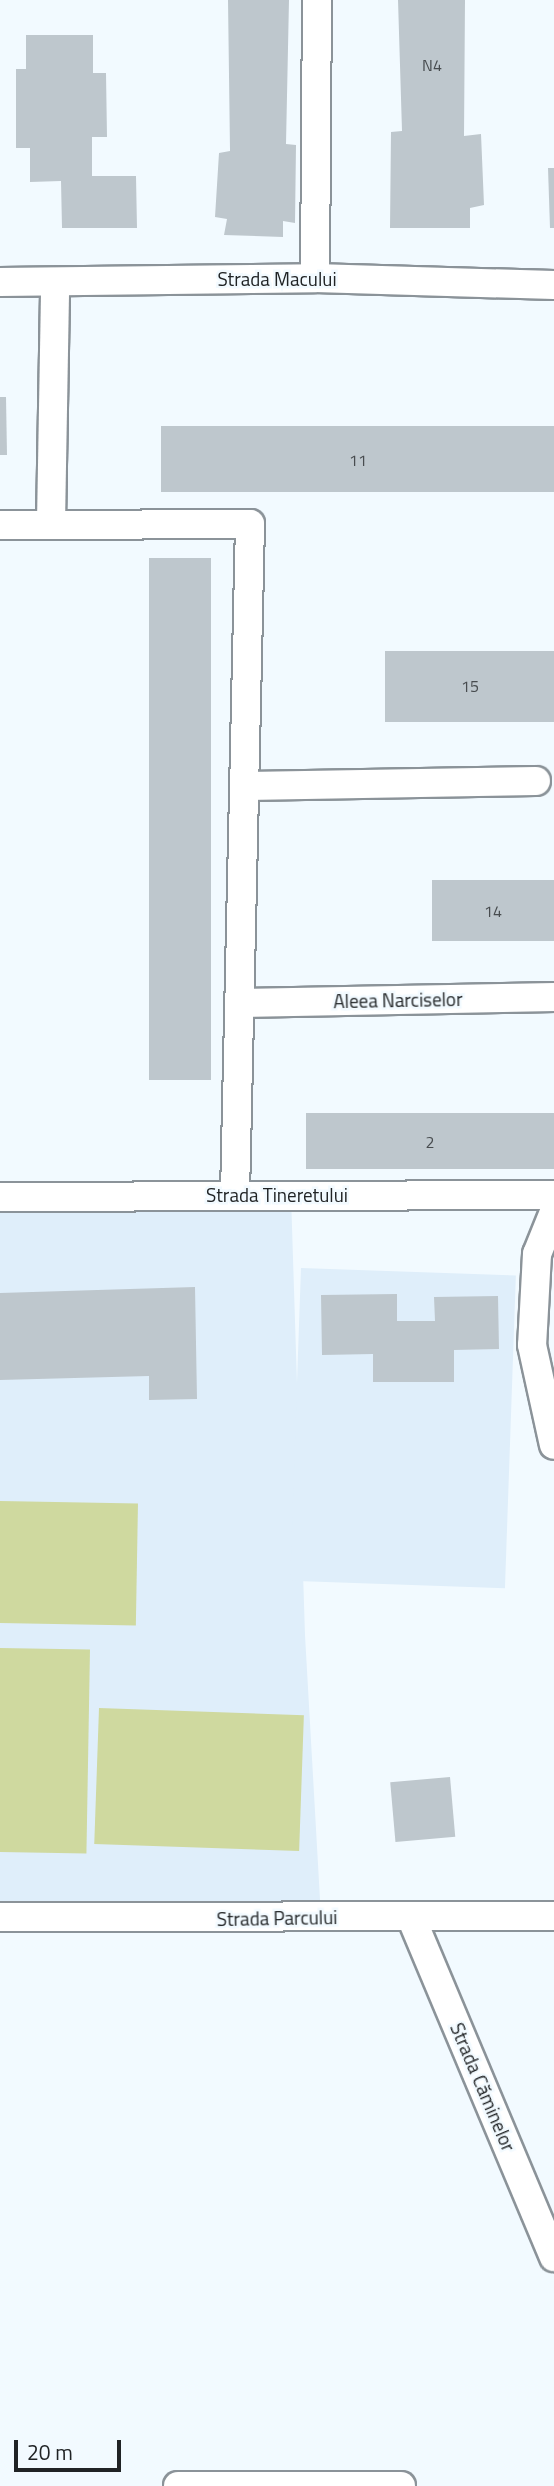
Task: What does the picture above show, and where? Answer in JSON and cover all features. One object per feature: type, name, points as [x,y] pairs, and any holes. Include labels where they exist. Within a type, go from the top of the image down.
[{"type":"street","points":[[315,278],[317,0]]},
{"type":"street","name":"Strada Macului","points":[[0,282],[315,278],[554,285]]},
{"type":"street","points":[[51,523],[55,282]]},
{"type":"street","points":[[0,524],[250,524],[247,786],[235,1194]]},
{"type":"street","points":[[247,786],[536,781]]},
{"type":"street","name":"Aleea Narciselor","points":[[242,1003],[554,997]]},
{"type":"street","name":"Strada Tineretului","points":[[0,1197],[235,1194],[554,1195]]},
{"type":"street","points":[[554,1212],[537,1254],[532,1346],[554,1445]]},
{"type":"street","name":"Strada Parcului","points":[[0,1917],[554,1916]]},
{"type":"street","name":"Strada Căminelor","points":[[411,1917],[554,2257]]},
{"type":"street","points":[[178,2486],[401,2486]]},
{"type":"shaded area","points":[[291,1195],[305,1635],[321,1917],[0,1910],[0,1197]]},
{"type":"shaded area","points":[[301,1268],[516,1276],[505,1588],[290,1581]]},
{"type":"green space","points":[[0,1501],[138,1503],[136,1625],[0,1623]]},
{"type":"green space","points":[[0,1648],[90,1650],[86,1854],[0,1852]]},
{"type":"green space","points":[[99,1708],[304,1715],[299,1851],[94,1844]]},
{"type":"building","points":[[228,0],[289,0],[286,144],[296,145],[295,223],[283,221],[283,237],[224,235],[227,219],[215,217],[219,153],[230,151]]},
{"type":"building","points":[[398,0],[465,0],[464,136],[481,134],[484,205],[470,208],[470,228],[390,228],[391,132],[402,131]]},
{"type":"building","points":[[26,35],[93,35],[93,73],[106,73],[107,137],[92,137],[92,176],[136,176],[137,228],[62,228],[61,181],[30,182],[30,148],[16,148],[16,69],[26,69]]},
{"type":"building","points":[[548,168],[554,168],[554,228],[550,228]]},
{"type":"building","points":[[0,397],[6,397],[7,455],[0,455]]},
{"type":"building","points":[[161,426],[554,426],[554,492],[161,492]]},
{"type":"building","points":[[149,558],[211,558],[211,1080],[149,1080]]},
{"type":"building","points":[[385,651],[554,651],[554,722],[385,722]]},
{"type":"building","points":[[432,880],[554,880],[554,941],[432,941]]},
{"type":"building","points":[[306,1113],[554,1113],[554,1169],[306,1169]]},
{"type":"building","points":[[195,1287],[197,1399],[149,1400],[149,1376],[0,1380],[0,1293]]},
{"type":"building","points":[[397,1294],[397,1321],[435,1321],[434,1297],[498,1296],[499,1349],[454,1350],[454,1382],[373,1382],[373,1354],[322,1355],[321,1295]]},
{"type":"building","points":[[450,1777],[455,1837],[395,1842],[390,1782]]}]
